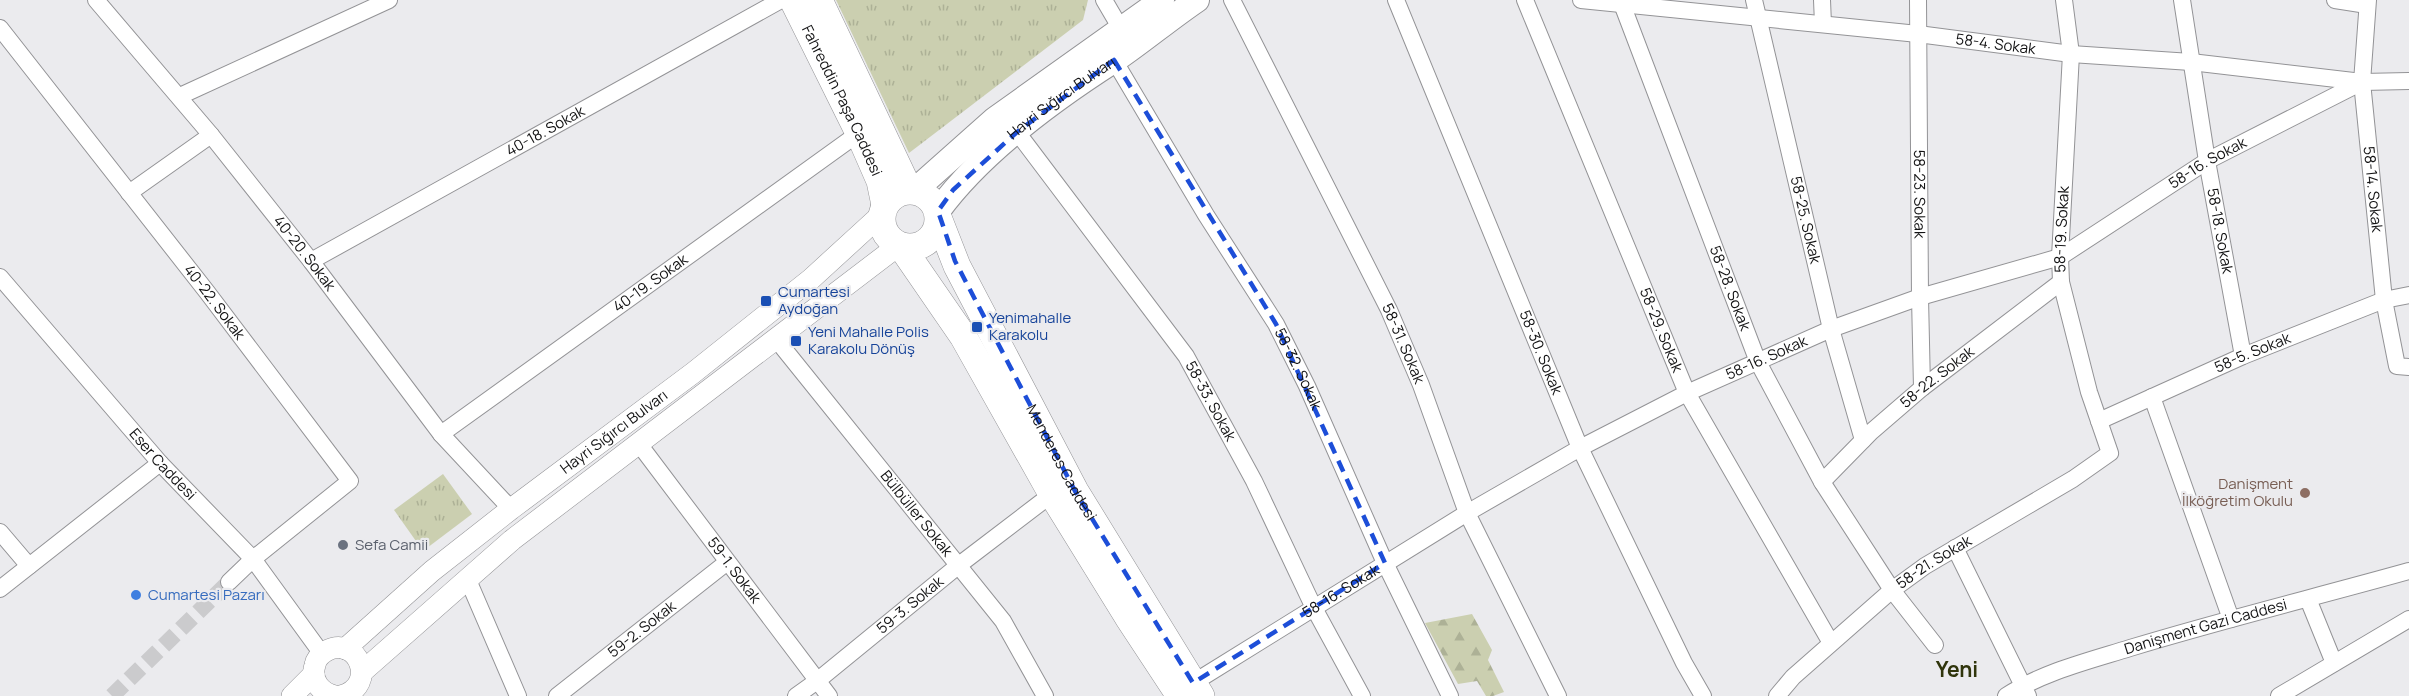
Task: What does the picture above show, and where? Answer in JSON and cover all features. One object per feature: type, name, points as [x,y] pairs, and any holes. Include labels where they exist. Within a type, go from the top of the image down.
[{"type":"main road","name":"Fahreddin Paşa Caddesi","points":[[793,0],[859,133],[880,181],[884,209]]},
{"type":"main road","name":"Fahreddin Paşa Caddesi","points":[[819,0],[912,191]]},
{"type":"main road","name":"Hayri Sığırcı Bulvarı","points":[[912,191],[995,119],[1162,0]]},
{"type":"main road","name":"Hayri Sığırcı Bulvarı","points":[[938,215],[961,181],[1017,132],[1098,69],[1197,0]]},
{"type":"main road","points":[[912,191],[927,196],[938,215],[934,234],[929,240],[916,247],[900,246],[888,237],[884,230],[884,209],[899,192],[912,191]]},
{"type":"main road","name":"Menderes Caddesi","points":[[938,215],[957,266],[1075,490],[1191,692]]},
{"type":"main road","name":"Menderes Caddesi","points":[[900,246],[963,336],[1053,494],[1128,617],[1191,692]]},
{"type":"street","name":"40-20. Sokak","points":[[96,0],[180,96],[311,261],[441,434],[511,509]]},
{"type":"street","points":[[180,96],[389,0]]},
{"type":"street","name":"40-18. Sokak","points":[[311,261],[781,0]]},
{"type":"street","points":[[1104,0],[1121,29]]},
{"type":"street","name":"58-31. Sokak","points":[[1232,0],[1389,310],[1421,385],[1467,513],[1558,696]]},
{"type":"street","name":"58-30. Sokak","points":[[1396,0],[1580,448],[1684,663],[1703,696]]},
{"type":"street","name":"58-29. Sokak","points":[[1525,0],[1687,393],[1831,643]]},
{"type":"street","name":"58-4. Sokak","points":[[1581,0],[1918,34],[2071,54],[2191,62],[2362,82],[2409,81]]},
{"type":"street","name":"58-25. Sokak","points":[[1754,0],[1831,329],[1863,440]]},
{"type":"street","points":[[1822,0],[1823,24]]},
{"type":"street","name":"58-23. Sokak","points":[[1918,0],[1922,388]]},
{"type":"street","name":"58-19. Sokak","points":[[2064,0],[2071,54],[2060,257],[2061,282],[2089,392],[2110,453]]},
{"type":"street","name":"58-18. Sokak","points":[[2182,0],[2207,161],[2243,356]]},
{"type":"street","points":[[2335,0],[2368,3]]},
{"type":"street","name":"58-14. Sokak","points":[[2368,3],[2362,82],[2384,300],[2397,366],[2409,367]]},
{"type":"street","name":"58-28. Sokak","points":[[1622,4],[1758,362],[1822,482],[1892,590],[1935,645]]},
{"type":"street","name":"40-22. Sokak","points":[[0,28],[350,481],[253,559]]},
{"type":"street","name":"58-32. Sokak","points":[[1114,60],[1206,215],[1276,324],[1307,386],[1385,563],[1450,696]]},
{"type":"street","name":"58-16. Sokak","points":[[1191,692],[1314,608],[1385,563],[1580,448],[1687,393],[1831,329],[1920,297],[2060,257],[2207,161],[2362,82]]},
{"type":"street","name":"58-33. Sokak","points":[[1017,132],[1186,356],[1254,480],[1314,608],[1362,696]]},
{"type":"street","name":"40-19. Sokak","points":[[441,434],[859,133]]},
{"type":"street","points":[[129,193],[211,135]]},
{"type":"street","name":"Hayri Sığırcı Bulvarı","points":[[345,649],[432,571],[770,313],[855,241],[884,209]]},
{"type":"street","name":"Hayri Sığırcı Bulvarı","points":[[362,672],[512,540],[900,246]]},
{"type":"street","name":"Eser Caddesi","points":[[0,277],[160,463],[253,559],[322,654]]},
{"type":"street","name":"58-22. Sokak","points":[[1822,482],[1863,440],[1922,388],[2061,282]]},
{"type":"street","name":"58-5. Sokak","points":[[2099,421],[2243,356],[2384,300],[2409,295]]},
{"type":"street","name":"Bülbüller Sokak","points":[[776,339],[1003,621],[1045,696]]},
{"type":"street","points":[[2152,397],[2231,619]]},
{"type":"street","name":"59-1. Sokak","points":[[639,444],[726,563],[829,696]]},
{"type":"street","name":"58-21. Sokak","points":[[1778,696],[1794,677],[1892,590],[1955,548],[2073,479],[2110,453]]},
{"type":"street","points":[[0,589],[160,463]]},
{"type":"street","name":"59-3. Sokak","points":[[796,696],[959,565],[1053,494]]},
{"type":"street","points":[[0,532],[29,566]]},
{"type":"street","points":[[1955,548],[2025,691]]},
{"type":"street","points":[[229,582],[253,559]]},
{"type":"street","name":"59-2. Sokak","points":[[557,696],[726,563]]},
{"type":"street","name":"Danişment Gazi Caddesi","points":[[2006,696],[2025,691],[2072,666],[2231,619],[2409,571]]},
{"type":"street","points":[[468,580],[518,696]]},
{"type":"street","points":[[2308,599],[2334,663]]},
{"type":"street","points":[[2279,696],[2409,619]]},
{"type":"street","points":[[331,649],[345,649],[358,659],[362,672],[360,682],[345,695],[321,689],[314,674],[314,665],[322,654],[331,649]]},
{"type":"street","points":[[292,696],[314,674]]},
{"type":"highlighted area","points":[[1114,60],[1276,324],[1385,563],[1193,683],[1075,491],[955,261],[938,211],[953,190],[1017,132]]},
{"type":"green space","points":[[836,0],[1088,0],[1083,20],[909,153]]},
{"type":"green space","points":[[443,474],[472,514],[423,551],[394,510]]},
{"type":"green space","points":[[1472,614],[1492,650],[1488,660],[1504,692],[1493,696],[1486,696],[1477,681],[1458,684],[1425,623]]},
{"type":"tunnel","points":[[112,696],[229,582]]},
{"type":"place","name":"Cumartesi Aydoğan","points":[[766,301]]},
{"type":"place","name":"Yenimahalle Karakolu","points":[[977,327]]},
{"type":"place","name":"Yeni Mahalle Polis Karakolu Dönüş","points":[[796,341]]},
{"type":"place","name":"Danişment İlköğretim Okulu","points":[[2305,493]]},
{"type":"place","name":"Sefa Camii","points":[[343,545]]},
{"type":"place","name":"Cumartesi Pazarı","points":[[136,595]]},
{"type":"district","name":"Yeni","points":[[1957,670]]}]
